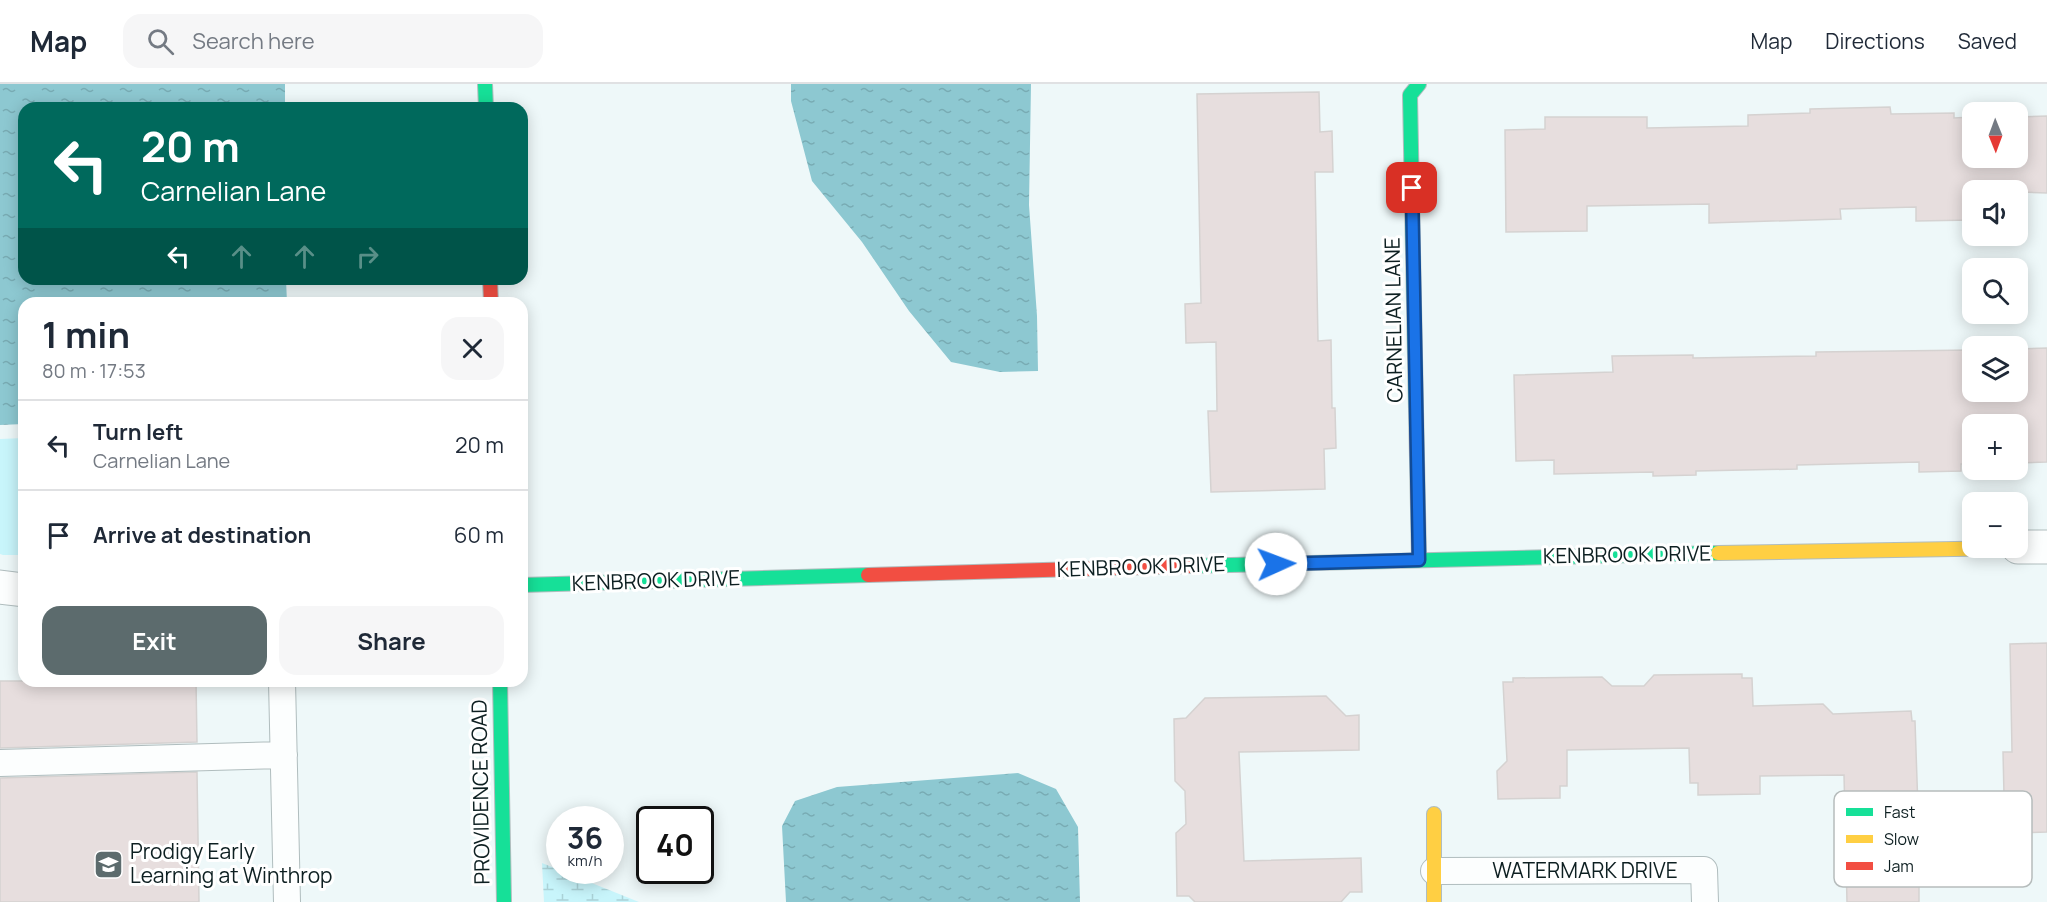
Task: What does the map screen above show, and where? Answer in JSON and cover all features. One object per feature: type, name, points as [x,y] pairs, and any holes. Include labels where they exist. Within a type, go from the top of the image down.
[{"type":"street","points":[[485,84],[486,102]]},
{"type":"street","name":"CARNELIAN LANE","points":[[1419,84],[1410,95],[1419,560]]},
{"type":"street","points":[[2028,547],[2047,547]]},
{"type":"street","name":"KENBROOK DRIVE","points":[[528,585],[1419,560],[1962,549]]},
{"type":"street","points":[[0,587],[18,589]]},
{"type":"street","name":"PROVIDENCE ROAD","points":[[500,687],[504,902]]},
{"type":"street","points":[[1434,814],[1434,902]]},
{"type":"lane","points":[[282,687],[287,902]]},
{"type":"lane","points":[[0,763],[284,755]]},
{"type":"lane","name":"WATERMARK DRIVE","points":[[1434,871],[1704,870],[1705,902]]},
{"type":"green space","points":[[18,438],[18,555],[0,554],[0,439]]},
{"type":"green space","points":[[542,863],[546,865],[546,884],[594,884],[639,902],[544,902]]},
{"type":"water","points":[[0,84],[285,84],[285,102],[18,102],[18,285],[286,285],[287,297],[18,297],[18,424],[0,425]]},
{"type":"water","points":[[791,84],[1031,84],[1029,205],[1037,316],[1038,371],[1000,372],[951,362],[909,311],[862,242],[812,181],[791,101]]},
{"type":"water","points":[[1018,773],[1056,789],[1078,827],[1080,902],[786,902],[782,826],[795,801],[837,787]]},
{"type":"building","points":[[1319,92],[1320,132],[1332,131],[1333,172],[1315,172],[1318,341],[1331,340],[1332,408],[1335,408],[1336,448],[1324,449],[1325,489],[1211,492],[1208,411],[1217,411],[1216,342],[1186,343],[1185,304],[1201,303],[1197,94]]},
{"type":"building","points":[[1890,107],[1891,114],[1954,113],[1954,118],[1962,118],[1962,168],[2028,168],[2028,117],[2047,116],[2047,193],[2028,192],[2028,180],[1962,180],[1962,220],[1916,221],[1916,207],[1840,209],[1841,219],[1709,223],[1709,204],[1587,206],[1587,231],[1506,232],[1505,130],[1545,129],[1545,117],[1647,117],[1647,128],[1748,126],[1748,115],[1810,113],[1810,109]]},
{"type":"building","points":[[2047,348],[2047,462],[2028,463],[2028,414],[1962,414],[1961,471],[1919,472],[1919,462],[1797,465],[1797,469],[1696,471],[1696,475],[1653,476],[1653,472],[1554,474],[1554,460],[1516,461],[1514,375],[1613,372],[1612,356],[1693,355],[1693,358],[1816,356],[1816,352],[1962,350],[1962,402],[2028,402],[2028,349]]},
{"type":"building","points":[[2047,643],[2047,832],[2032,832],[2032,791],[2004,791],[2003,752],[2012,752],[2010,644]]},
{"type":"building","points":[[1742,674],[1742,678],[1752,678],[1753,706],[1823,704],[1833,714],[1911,711],[1912,721],[1915,721],[1917,791],[1844,791],[1844,775],[1760,776],[1760,794],[1698,795],[1698,783],[1690,783],[1689,748],[1567,750],[1567,786],[1560,786],[1560,798],[1498,799],[1497,771],[1507,761],[1503,682],[1513,682],[1513,678],[1602,677],[1612,686],[1644,686],[1654,675]]},
{"type":"building","points":[[0,681],[18,681],[18,687],[196,687],[197,742],[0,748]]},
{"type":"building","points":[[1326,696],[1346,716],[1359,715],[1359,750],[1239,752],[1244,861],[1361,858],[1362,892],[1350,892],[1341,902],[1195,902],[1189,896],[1177,896],[1176,833],[1186,824],[1185,791],[1175,781],[1174,719],[1186,718],[1205,698]]},
{"type":"building","name":"Prodigy Early Learning at Winthrop","points":[[197,772],[199,902],[0,902],[0,778]]},
{"type":"building","points":[[1847,887],[1919,887],[1919,902],[1847,902]]},
{"type":"traffic: fast","points":[[485,84],[486,102]]},
{"type":"traffic: fast","points":[[1416,409],[1410,95],[1419,84]]},
{"type":"traffic: fast","points":[[1189,566],[1718,553]]},
{"type":"traffic: fast","points":[[528,585],[868,575]]},
{"type":"traffic: fast","points":[[500,687],[504,902]]},
{"type":"traffic: slow","points":[[1718,553],[1962,549]]},
{"type":"traffic: slow","points":[[1434,814],[1434,902]]},
{"type":"traffic: jam","points":[[490,285],[491,297]]},
{"type":"traffic: jam","points":[[1416,409],[1419,559]]},
{"type":"traffic: jam","points":[[868,575],[1189,566]]},
{"type":"place","name":"Prodigy Early Learning at Winthrop","points":[[109,864]]},
{"type":"route","points":[[1276,564],[1419,560],[1412,188]]}]
